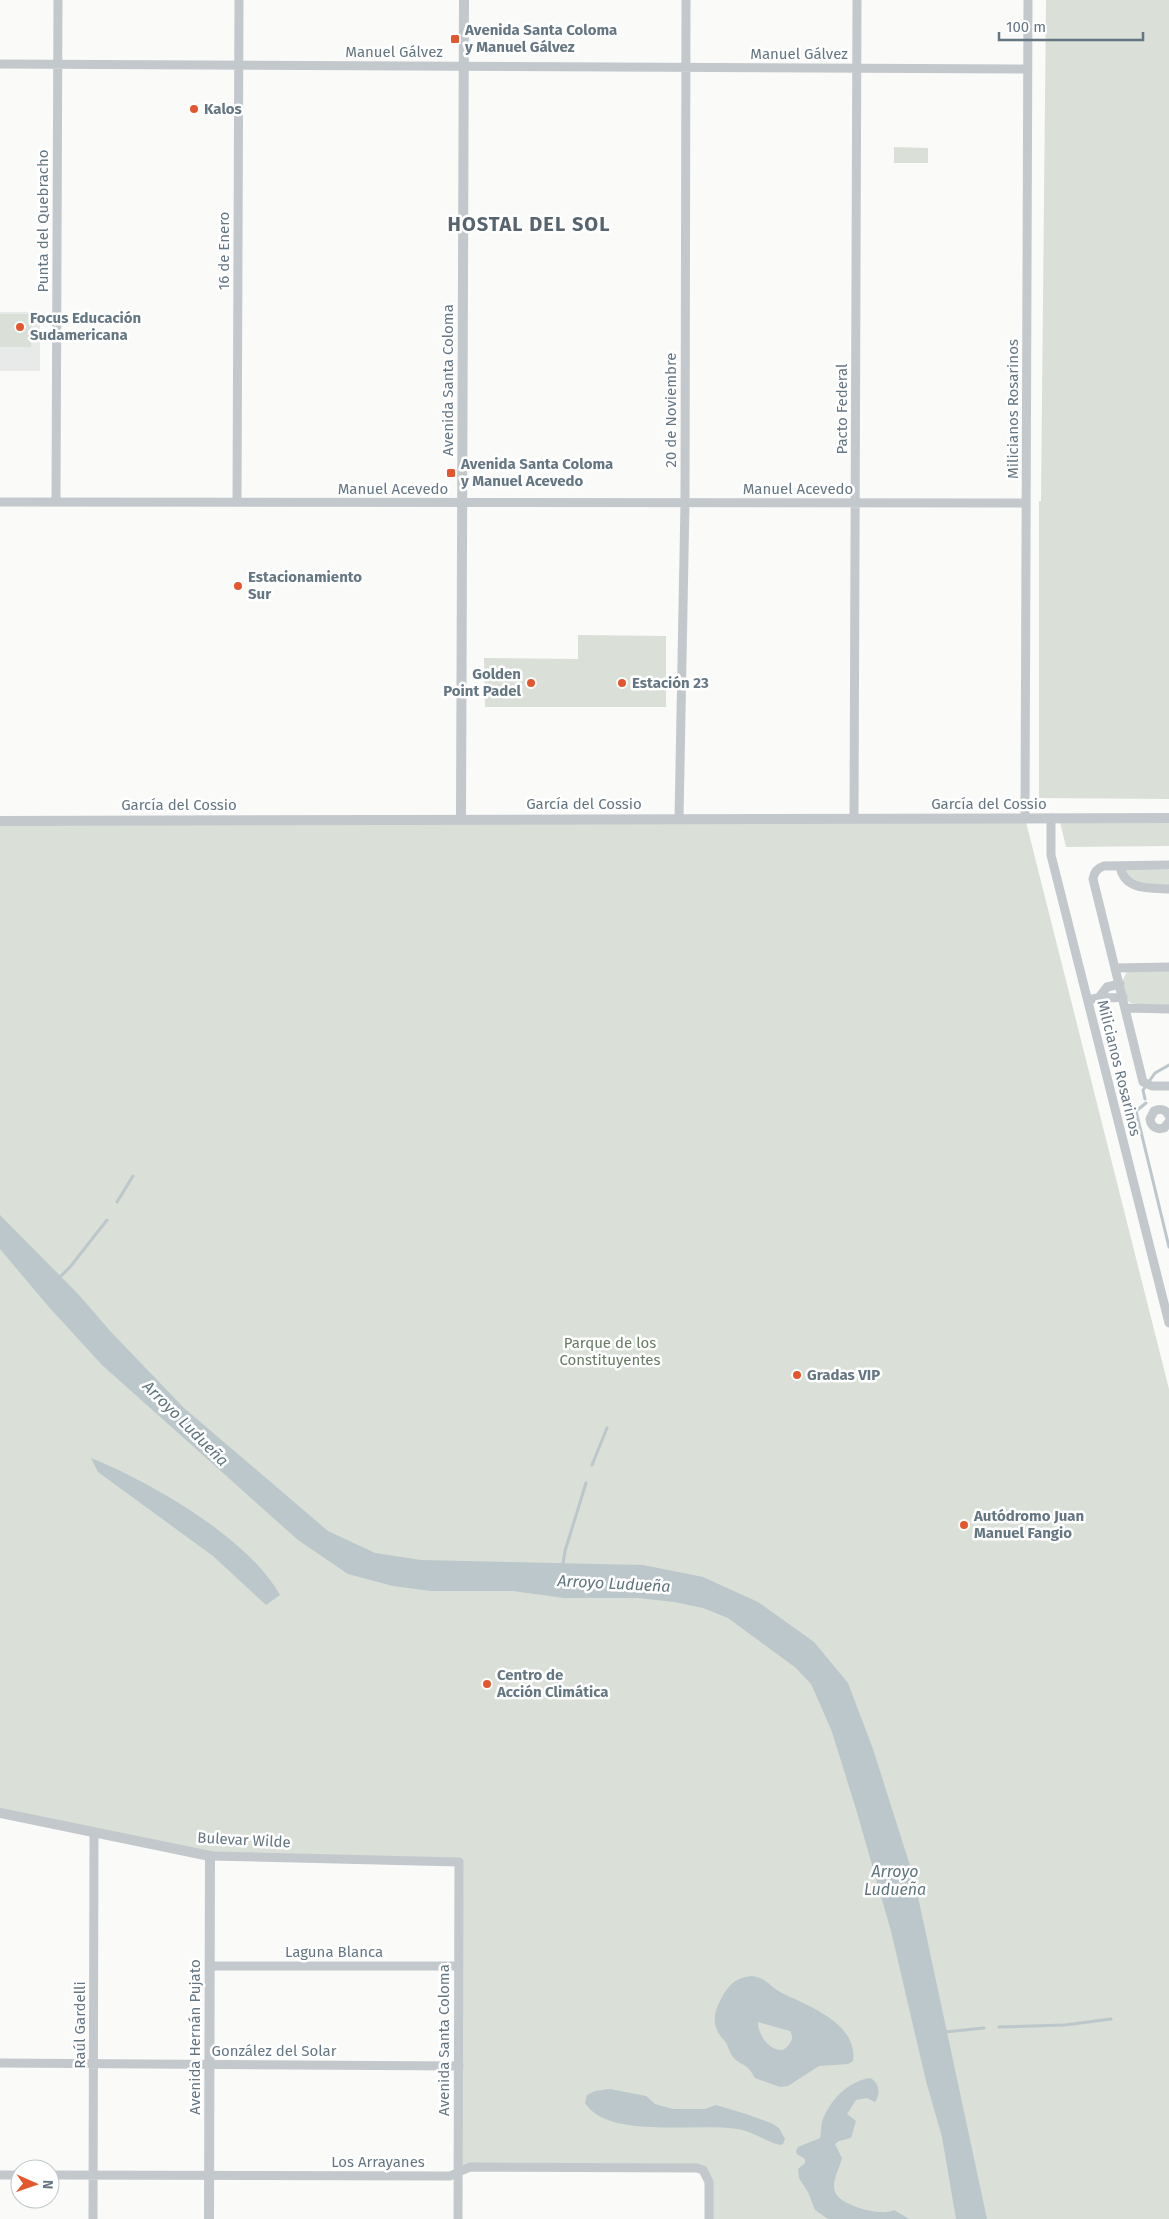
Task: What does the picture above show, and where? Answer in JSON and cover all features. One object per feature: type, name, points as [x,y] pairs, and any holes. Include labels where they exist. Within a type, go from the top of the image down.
[{"type":"street","name":"Punta del Quebracho","points":[[56,502],[58,0]]},
{"type":"street","name":"16 de Enero","points":[[237,502],[239,0]]},
{"type":"street","name":"Avenida Santa Coloma","points":[[461,820],[464,0]]},
{"type":"street","name":"20 de Noviembre","points":[[679,820],[685,503],[686,0]]},
{"type":"street","name":"Pacto Federal","points":[[854,819],[856,0]]},
{"type":"street","name":"Milicianos Rosarinos","points":[[1025,818],[1028,0]]},
{"type":"street","name":"Manuel Gálvez","points":[[0,64],[1028,69]]},
{"type":"street","name":"Manuel Acevedo","points":[[0,502],[1026,503]]},
{"type":"street","name":"Milicianos Rosarinos","points":[[1051,818],[1051,854],[1169,1324]]},
{"type":"street","name":"García del Cossio","points":[[0,821],[1169,818]]},
{"type":"street","points":[[1120,866],[1122,876],[1128,883],[1142,887],[1169,889]]},
{"type":"street","points":[[1169,866],[1098,868],[1093,879],[1143,1082],[1152,1086],[1169,1086]]},
{"type":"street","points":[[1116,968],[1169,966]]},
{"type":"street","points":[[1088,1000],[1100,996],[1107,987],[1120,984]]},
{"type":"street","points":[[1100,996],[1110,1000],[1123,997]]},
{"type":"street","points":[[1126,1008],[1169,1009]]},
{"type":"street","name":"Bulevar Wilde","points":[[0,1812],[210,1856],[459,1862]]},
{"type":"street","name":"Raúl Gardelli","points":[[93,2219],[94,1832]]},
{"type":"street","name":"Avenida Hernán Pujato","points":[[209,2219],[210,1856]]},
{"type":"street","name":"Avenida Santa Coloma","points":[[458,2219],[459,1862]]},
{"type":"street","name":"Laguna Blanca","points":[[210,1966],[459,1966]]},
{"type":"street","name":"González del Solar","points":[[0,2063],[459,2066]]},
{"type":"street","name":"Los Arrayanes","points":[[60,2175],[450,2176],[470,2167],[689,2167],[703,2170],[709,2182],[709,2219]]},
{"type":"shaded area","name":"Focus Educación Sudamericana","points":[[0,312],[40,312],[40,371],[0,371]]},
{"type":"green space","points":[[1046,0],[1169,0],[1169,799],[1039,798],[1039,501],[1041,501]]},
{"type":"green space","points":[[894,147],[928,148],[928,163],[894,163]]},
{"type":"green space","points":[[0,314],[31,314],[31,347],[0,347]]},
{"type":"green space","points":[[578,635],[666,636],[666,707],[485,707],[484,658],[578,659]]},
{"type":"green space","name":"Parque de los Constituyentes","points":[[1025,818],[1169,1389],[1169,2219],[709,2219],[709,2182],[703,2170],[471,2167],[459,2172],[459,1862],[210,1856],[0,1813],[0,821]]},
{"type":"green space","points":[[1059,818],[1169,818],[1169,846],[1066,847]]},
{"type":"green space","points":[[1125,869],[1169,870],[1169,886],[1140,883],[1129,879]]},
{"type":"green space","points":[[1169,970],[1169,1005],[1135,1004],[1128,1001],[1122,981],[1127,972]]},
{"type":"water","name":"Arroyo Ludueña","points":[[0,1215],[79,1295],[111,1332],[184,1408],[328,1531],[375,1553],[421,1560],[643,1565],[703,1577],[758,1602],[814,1642],[848,1683],[873,1749],[914,1878],[987,2219],[956,2219],[942,2137],[926,2081],[891,1931],[856,1809],[832,1732],[811,1684],[796,1668],[728,1618],[703,1608],[674,1602],[638,1598],[564,1598],[513,1591],[431,1591],[393,1586],[348,1574],[298,1540],[102,1365],[48,1306],[0,1249]]},
{"type":"water","points":[[91,1458],[115,1468],[196,1514],[245,1553],[265,1574],[280,1595],[266,1605],[213,1556],[98,1472]]},
{"type":"water","points":[[752,1976],[762,1979],[777,1990],[817,2010],[840,2026],[848,2036],[852,2048],[853,2061],[848,2064],[819,2066],[788,2086],[780,2087],[755,2078],[749,2069],[733,2057],[715,2025],[715,2014],[725,1992],[734,1982]],"holes":[[[758,2022],[790,2031],[792,2037],[790,2044],[783,2050],[778,2050],[769,2045],[762,2037]]]},
{"type":"water","points":[[870,2078],[877,2085],[877,2099],[875,2102],[867,2098],[856,2100],[847,2114],[856,2121],[851,2138],[835,2144],[842,2158],[835,2179],[835,2192],[845,2202],[853,2206],[881,2212],[894,2210],[909,2219],[828,2219],[815,2210],[808,2192],[799,2178],[798,2169],[805,2163],[805,2159],[797,2154],[796,2151],[798,2147],[820,2138],[825,2114],[840,2093],[854,2083]]},
{"type":"water","points":[[610,2089],[646,2096],[655,2104],[673,2109],[705,2109],[716,2105],[771,2123],[779,2128],[785,2139],[783,2144],[780,2145],[737,2129],[721,2127],[633,2126],[613,2122],[597,2114],[585,2103],[587,2095],[595,2091]]},
{"type":"waterway","points":[[1145,1099],[1143,1090],[1155,1073],[1169,1065]]},
{"type":"waterway","points":[[1146,1103],[1136,1111],[1169,1247]]},
{"type":"waterway","points":[[117,1202],[133,1176]]},
{"type":"waterway","points":[[58,1279],[70,1267],[107,1220]]},
{"type":"waterway","points":[[592,1465],[607,1428]]},
{"type":"waterway","points":[[563,1564],[565,1551],[586,1483]]},
{"type":"waterway","points":[[999,2027],[1065,2025],[1111,2019]]},
{"type":"waterway","points":[[945,2032],[984,2028]]},
{"type":"place","name":"Avenida Santa Coloma y Manuel Gálvez","points":[[455,39]]},
{"type":"place","name":"Kalos","points":[[194,109]]},
{"type":"place","name":"Focus Educación Sudamericana","points":[[20,327]]},
{"type":"place","name":"Avenida Santa Coloma y Manuel Acevedo","points":[[451,473]]},
{"type":"place","name":"Estacionamiento Sur","points":[[238,586]]},
{"type":"place","name":"Golden Point Padel","points":[[531,683]]},
{"type":"place","name":"Estación 23","points":[[622,683]]},
{"type":"place","name":"Gradas VIP","points":[[797,1375]]},
{"type":"place","name":"Autódromo Juan Manuel Fangio","points":[[964,1525]]},
{"type":"place","name":"Centro de Acción Climática","points":[[487,1684]]},
{"type":"district","name":"HOSTAL DEL SOL","points":[[529,224]]}]
